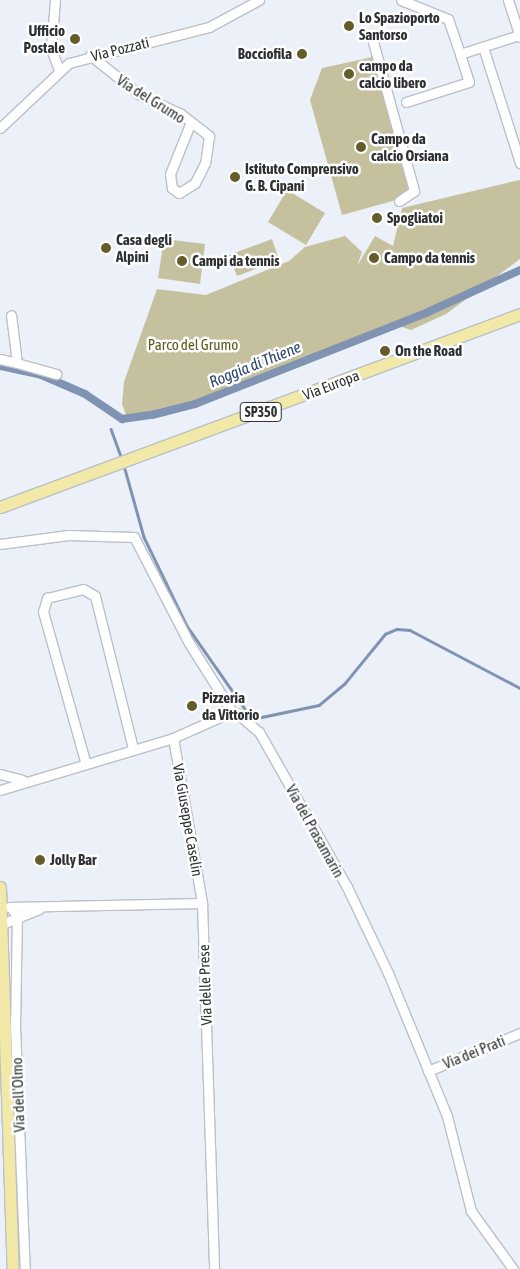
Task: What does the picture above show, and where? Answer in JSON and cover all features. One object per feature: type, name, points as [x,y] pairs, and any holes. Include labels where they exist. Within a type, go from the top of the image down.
[{"type":"main road","name":"Via Europa","points":[[0,507],[520,314]]},
{"type":"main road","name":"Via dell'Olmo","points":[[0,887],[6,907],[2,924],[13,1269]]},
{"type":"street","points":[[55,0],[51,48],[59,70]]},
{"type":"street","name":"Via Pozzati","points":[[0,128],[59,70],[90,55],[209,27],[259,0]]},
{"type":"street","points":[[401,0],[448,19],[469,82],[406,102]]},
{"type":"street","points":[[460,54],[519,36],[508,0]]},
{"type":"street","points":[[372,38],[414,191],[399,201]]},
{"type":"street","points":[[483,48],[520,163]]},
{"type":"street","name":"Via del Grumo","points":[[90,55],[133,90],[181,114],[190,124],[206,132],[210,147],[195,182],[179,192],[172,188],[170,174],[190,124]]},
{"type":"street","points":[[11,315],[17,363]]},
{"type":"street","points":[[0,359],[56,374]]},
{"type":"street","name":"Via del Prasamarin","points":[[0,544],[68,535],[134,537],[189,643],[233,712],[268,742],[347,887],[447,1116],[471,1212],[513,1269]]},
{"type":"street","points":[[85,761],[43,612],[47,598],[83,589],[95,596],[133,748]]},
{"type":"street","points":[[0,790],[22,780],[85,761],[173,738],[233,712]]},
{"type":"street","name":"Via Giuseppe Caselin","points":[[173,738],[202,903]]},
{"type":"street","points":[[0,774],[22,780]]},
{"type":"street","points":[[6,907],[39,909],[202,903]]},
{"type":"street","name":"Via delle Prese","points":[[202,903],[214,1269]]},
{"type":"street","points":[[6,907],[17,913],[16,921]]},
{"type":"street","points":[[2,924],[16,921],[39,909]]},
{"type":"street","name":"Via dell'Olmo","points":[[16,921],[15,1026],[25,1269]]},
{"type":"street","name":"Via dei Prati","points":[[428,1071],[520,1033]]},
{"type":"street","points":[[12,1223],[24,1231]]},
{"type":"green space","name":"Campo da calcio Orsiana","points":[[373,57],[414,195],[342,215],[310,100],[322,68]]},
{"type":"green space","name":"Parco del Grumo","points":[[520,180],[520,259],[446,314],[411,330],[390,323],[211,397],[127,418],[122,404],[124,382],[157,289],[206,295],[289,261],[305,247],[345,236],[362,252],[357,266],[375,236],[393,246],[402,208]]},
{"type":"green space","name":"Campi da tennis","points":[[287,190],[325,213],[306,245],[268,222]]},
{"type":"green space","name":"Campi da tennis","points":[[164,239],[205,244],[200,284],[158,278]]},
{"type":"green space","points":[[272,239],[279,260],[237,276],[229,255]]},
{"type":"waterway","name":"Roggia di Thiene","points":[[0,366],[39,374],[85,394],[122,419],[152,415],[195,404],[428,312],[520,270]]},
{"type":"waterway","points":[[111,429],[121,456]]},
{"type":"waterway","points":[[125,469],[144,537],[187,626],[252,719],[319,705],[345,683],[385,634],[397,629],[410,630],[520,688]]},
{"type":"place","name":"Lo Spazioporto Santorso","points":[[349,26]]},
{"type":"place","name":"Ufficio Postale","points":[[75,39]]},
{"type":"place","name":"Bocciofila","points":[[302,54]]},
{"type":"place","name":"campo da calcio libero","points":[[349,74]]},
{"type":"place","name":"Campo da calcio Orsiana","points":[[361,147]]},
{"type":"place","name":"Istituto Comprensivo G. B. Cipani","points":[[235,177]]},
{"type":"place","name":"Spogliatoi","points":[[377,218]]},
{"type":"place","name":"Casa degli Alpini","points":[[106,248]]},
{"type":"place","name":"Campo da tennis","points":[[374,258]]},
{"type":"place","name":"Campi da tennis","points":[[182,261]]},
{"type":"place","name":"On the Road","points":[[385,351]]},
{"type":"place","name":"Pizzeria da Vittorio","points":[[192,706]]},
{"type":"place","name":"Jolly Bar","points":[[40,860]]}]
